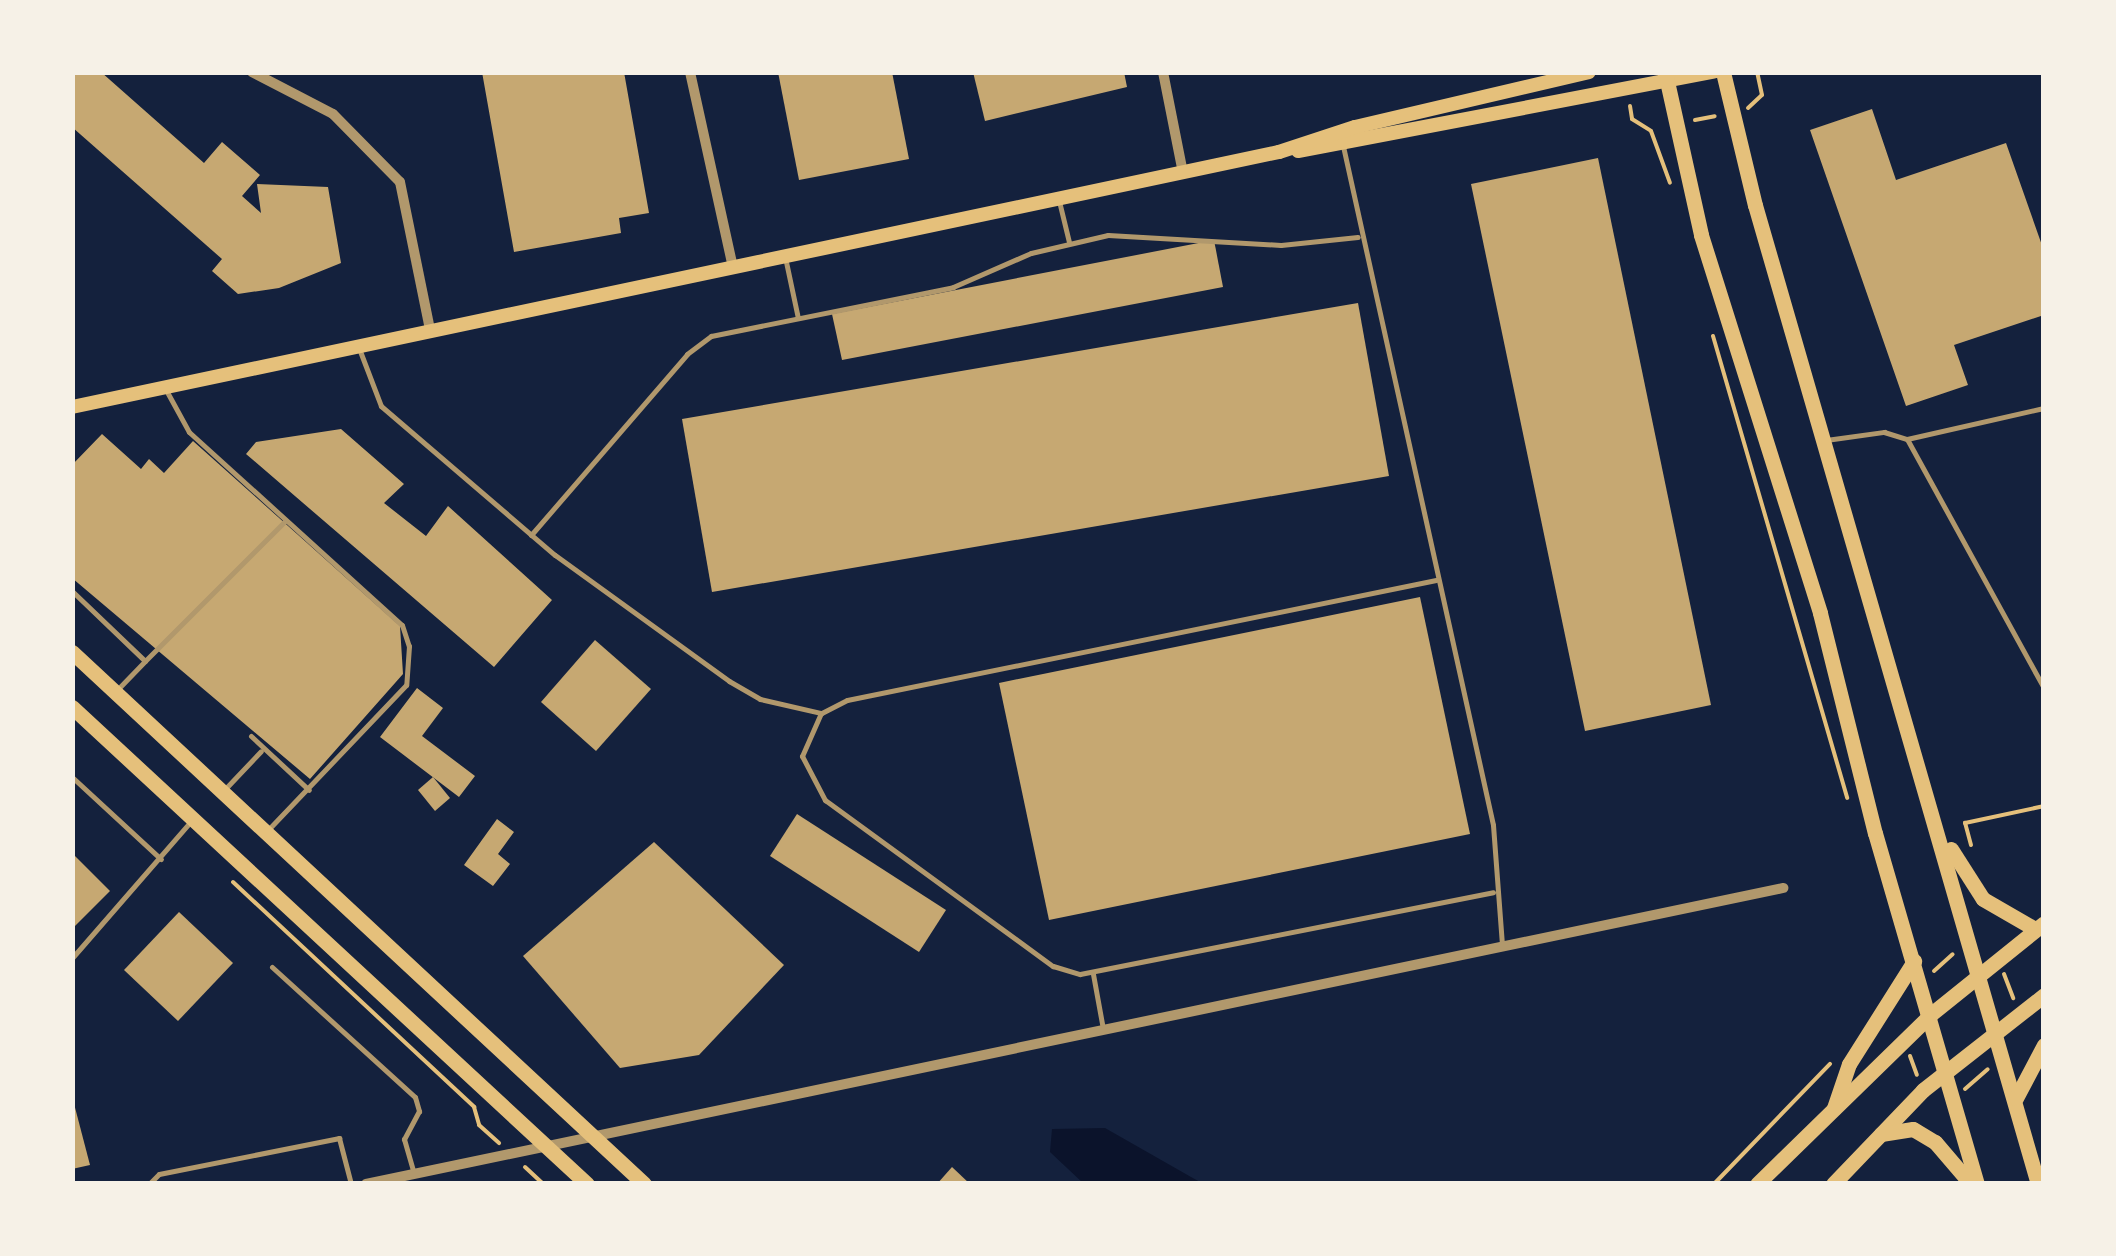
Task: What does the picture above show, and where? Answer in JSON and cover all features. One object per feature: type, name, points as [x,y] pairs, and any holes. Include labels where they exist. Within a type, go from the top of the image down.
[{"type":"main road","points":[[72,407],[358,344],[1184,174],[1280,152],[1355,127],[1589,72]]},
{"type":"main road","points":[[1280,152],[1342,146],[1626,92],[1666,78],[1714,72]]},
{"type":"main road","points":[[1723,72],[1755,205],[1997,1029],[2038,1184]]},
{"type":"main road","points":[[1666,78],[1701,235],[1820,613],[1914,961],[1948,1070],[1974,1184]]},
{"type":"main road","points":[[72,652],[644,1184]]},
{"type":"main road","points":[[72,707],[587,1184]]},
{"type":"main road","points":[[1757,1184],[1931,1014],[2040,926],[1983,900],[1935,819]]},
{"type":"main road","points":[[1834,1108],[1850,1064],[1914,961]]},
{"type":"main road","points":[[1833,1184],[1924,1090],[2044,995]]},
{"type":"main road","points":[[2016,1098],[2044,1044]]},
{"type":"main road","points":[[1881,1134],[1913,1129],[1936,1142],[1974,1184]]},
{"type":"street","points":[[252,72],[333,114],[400,182],[430,329]]},
{"type":"street","points":[[690,72],[733,267]]},
{"type":"street","points":[[1162,72],[1184,174]]},
{"type":"street","points":[[366,1184],[590,1134],[1783,888]]},
{"type":"lane","points":[[1342,146],[1358,237],[1492,824],[1493,892],[1502,946]]},
{"type":"lane","points":[[1058,200],[1069,242]]},
{"type":"lane","points":[[531,535],[697,344],[798,318],[953,287],[1069,242],[1141,234],[1282,244],[1358,237]]},
{"type":"lane","points":[[785,257],[798,318]]},
{"type":"lane","points":[[358,344],[381,406],[531,535],[760,700],[820,713],[847,700],[1436,580]]},
{"type":"lane","points":[[165,387],[189,432],[402,625],[411,663],[406,685],[266,832]]},
{"type":"lane","points":[[1826,440],[1884,432],[1907,438],[2044,408]]},
{"type":"lane","points":[[1907,438],[2044,688]]},
{"type":"lane","points":[[115,692],[284,521]]},
{"type":"lane","points":[[72,591],[145,661]]},
{"type":"lane","points":[[820,713],[802,756],[826,800],[1053,966],[1093,974],[1493,892]]},
{"type":"lane","points":[[252,736],[261,751],[309,790]]},
{"type":"lane","points":[[222,791],[261,751]]},
{"type":"lane","points":[[72,778],[161,859]]},
{"type":"lane","points":[[72,958],[194,817]]},
{"type":"lane","points":[[272,967],[416,1097],[419,1111],[404,1140],[414,1173]]},
{"type":"lane","points":[[1093,974],[1104,1029]]},
{"type":"lane","points":[[148,1184],[158,1174],[339,1138],[350,1184]]},
{"type":"path","points":[[1651,131],[1758,105],[1762,95],[1758,72]]},
{"type":"path","points":[[1626,92],[1632,119],[1651,131],[1675,201]]},
{"type":"path","points":[[1712,335],[1851,813]]},
{"type":"path","points":[[1974,857],[1964,823],[2044,806]]},
{"type":"path","points":[[223,873],[474,1107],[479,1125],[544,1184]]},
{"type":"path","points":[[1923,985],[1943,960],[1970,944]]},
{"type":"path","points":[[1998,959],[2018,1014]]},
{"type":"path","points":[[1903,1040],[1924,1090]]},
{"type":"path","points":[[1714,1184],[1842,1052]]},
{"type":"path","points":[[1955,1097],[2004,1056]]},
{"type":"water","points":[[1105,1128],[1202,1183],[1083,1183],[1050,1152],[1052,1129]]},
{"type":"building","points":[[72,72],[101,72],[204,163],[222,142],[260,175],[242,196],[261,213],[257,184],[328,187],[341,263],[279,288],[238,294],[212,271],[222,259],[72,127]]},
{"type":"building","points":[[482,72],[624,72],[649,213],[619,218],[621,233],[514,252]]},
{"type":"building","points":[[778,72],[892,72],[909,159],[799,180]]},
{"type":"building","points":[[973,72],[1124,72],[1127,87],[985,121]]},
{"type":"building","points":[[1872,109],[1896,180],[2006,143],[2044,251],[2044,315],[1954,345],[1968,385],[1906,406],[1810,130]]},
{"type":"building","points":[[1598,158],[1711,705],[1585,731],[1471,184]]},
{"type":"building","points":[[1214,240],[1223,287],[842,360],[832,314]]},
{"type":"building","points":[[1358,303],[1389,476],[712,592],[682,419]]},
{"type":"building","points":[[341,429],[404,484],[384,503],[426,536],[448,506],[552,600],[494,667],[246,454],[256,442]]},
{"type":"building","points":[[102,434],[141,469],[149,459],[164,473],[193,441],[400,626],[403,674],[310,779],[72,578],[72,465]]},
{"type":"building","points":[[1420,597],[1470,834],[1049,920],[999,683]]},
{"type":"building","points":[[595,640],[651,689],[596,751],[541,702]]},
{"type":"building","points":[[417,688],[443,708],[422,736],[475,776],[459,797],[380,737]]},
{"type":"building","points":[[433,777],[450,798],[435,811],[418,790]]},
{"type":"building","points":[[797,814],[946,910],[919,952],[770,856]]},
{"type":"building","points":[[497,819],[514,832],[498,854],[510,864],[493,886],[464,865]]},
{"type":"building","points":[[654,842],[784,965],[699,1055],[620,1068],[523,956]]},
{"type":"building","points":[[72,853],[110,891],[72,929]]},
{"type":"building","points":[[179,912],[233,963],[178,1021],[124,970]]},
{"type":"building","points":[[72,1096],[90,1165],[72,1169]]},
{"type":"building","points":[[952,1167],[970,1184],[937,1184]]}]
